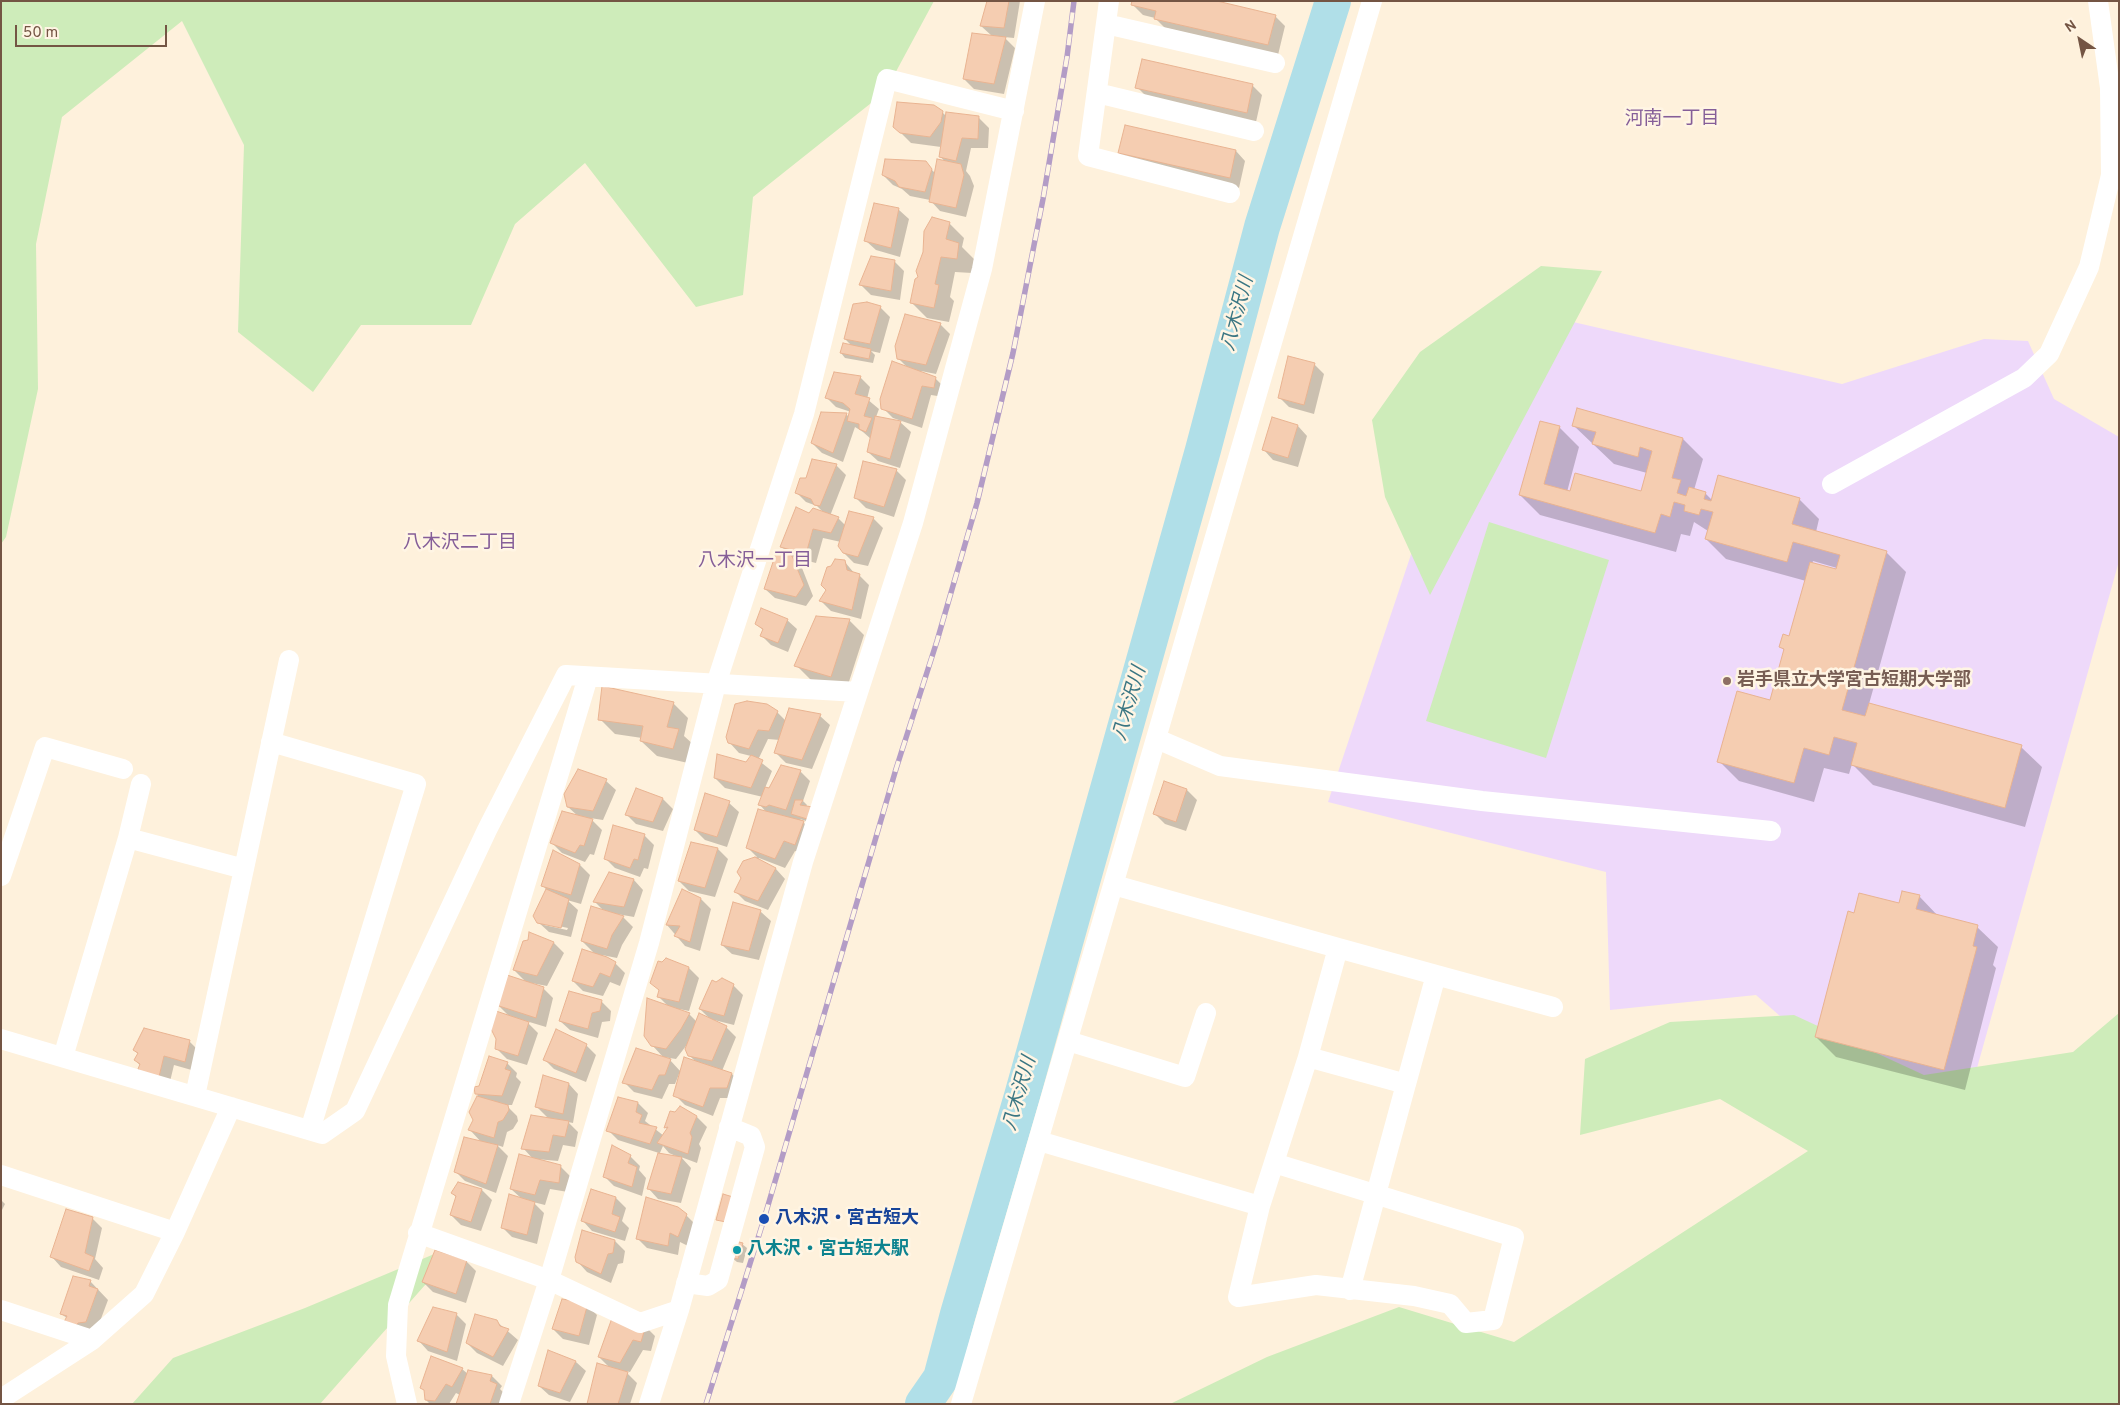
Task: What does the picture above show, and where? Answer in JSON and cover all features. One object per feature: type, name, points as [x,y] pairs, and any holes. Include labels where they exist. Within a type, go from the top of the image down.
[{"type":"street","points":[[650,1404],[679,1310],[802,862],[913,523],[982,269],[1035,1]]},
{"type":"street","points":[[1109,1],[1088,156],[1230,193]]},
{"type":"street","points":[[961,1404],[1372,1]]},
{"type":"street","points":[[1832,484],[2024,378],[2049,354],[2089,267],[2111,175],[2110,88],[2098,1]]},
{"type":"street","points":[[1106,24],[1275,63]]},
{"type":"street","points":[[509,1404],[549,1280],[649,943],[716,684],[804,414],[886,80],[1014,111]]},
{"type":"street","points":[[1097,92],[1254,131]]},
{"type":"street","points":[[195,1096],[289,660]]},
{"type":"street","points":[[1,1039],[322,1134],[355,1111],[487,830],[566,676],[858,692]]},
{"type":"street","points":[[407,1404],[396,1356],[398,1305],[418,1233],[588,677]]},
{"type":"street","points":[[1157,739],[1220,766],[1482,801],[1771,831]]},
{"type":"street","points":[[271,742],[416,784],[310,1130]]},
{"type":"street","points":[[1,876],[45,747],[123,769]]},
{"type":"street","points":[[62,1057],[128,838],[141,784]]},
{"type":"street","points":[[128,838],[244,869]]},
{"type":"street","points":[[1114,885],[1554,1007]]},
{"type":"street","points":[[1274,1163],[1514,1237],[1493,1320],[1466,1323],[1450,1304],[1414,1296],[1316,1285],[1238,1298],[1260,1206],[1308,1057],[1338,948]]},
{"type":"street","points":[[1350,1290],[1436,975]]},
{"type":"street","points":[[1068,1041],[1185,1077],[1206,1012]]},
{"type":"street","points":[[1308,1057],[1406,1084]]},
{"type":"street","points":[[1,1399],[92,1340],[144,1294],[175,1232],[232,1107]]},
{"type":"street","points":[[686,1283],[708,1286],[718,1280],[755,1147],[751,1136],[730,1127]]},
{"type":"street","points":[[1039,1141],[1260,1206]]},
{"type":"street","points":[[1,1175],[175,1232]]},
{"type":"street","points":[[418,1233],[549,1280],[640,1323],[679,1310]]},
{"type":"street","points":[[1,1310],[92,1340]]},
{"type":"shaded area","name":"岩手県立大学宮古短期大学部","points":[[1495,304],[1842,384],[1984,339],[2028,341],[2054,399],[2119,437],[2119,561],[1970,1093],[1821,1052],[1756,995],[1610,1010],[1606,872],[1328,802]]},
{"type":"green space","points":[[1,1],[934,1],[885,92],[753,197],[743,295],[696,307],[585,163],[515,224],[471,325],[361,325],[313,392],[238,332],[244,145],[182,21],[62,117],[36,244],[38,389],[6,537],[1,544]]},
{"type":"green space","points":[[1541,266],[1602,271],[1430,595],[1385,497],[1372,420],[1420,352]]},
{"type":"green space","points":[[1489,522],[1609,560],[1546,758],[1426,721]]},
{"type":"green space","points":[[2119,1013],[2119,1404],[1170,1404],[1267,1357],[1399,1307],[1514,1342],[1808,1151],[1720,1099],[1580,1135],[1585,1059],[1670,1022],[1794,1015],[1924,1075],[2073,1052]]},
{"type":"green space","points":[[463,1242],[320,1404],[132,1404],[173,1358],[305,1308]]},
{"type":"building","points":[[987,1],[1009,1],[1004,28],[980,26]]},
{"type":"building","points":[[1132,1],[1217,1],[1276,15],[1268,45],[1154,19],[1156,11],[1131,5]]},
{"type":"building","points":[[972,33],[1006,37],[994,84],[963,79]]},
{"type":"building","points":[[1142,59],[1253,84],[1247,113],[1135,88]]},
{"type":"building","points":[[897,102],[934,105],[943,111],[941,122],[930,137],[900,133],[893,127]]},
{"type":"building","points":[[946,112],[979,116],[978,139],[962,138],[956,161],[939,157]]},
{"type":"building","points":[[1125,125],[1236,150],[1230,178],[1118,153]]},
{"type":"building","points":[[885,159],[926,161],[932,169],[925,192],[899,187],[895,181],[882,175]]},
{"type":"building","points":[[937,159],[961,164],[964,175],[956,208],[929,202]]},
{"type":"building","points":[[874,203],[899,208],[891,248],[864,241]]},
{"type":"building","points":[[932,217],[950,222],[946,239],[959,243],[957,259],[941,257],[935,284],[939,285],[934,308],[910,303],[915,279],[918,277],[916,271],[923,252],[924,231]]},
{"type":"building","points":[[871,256],[895,260],[891,291],[859,285]]},
{"type":"building","points":[[867,302],[881,306],[870,344],[844,339],[853,304]]},
{"type":"building","points":[[905,314],[941,323],[926,365],[897,359],[895,346]]},
{"type":"building","points":[[843,343],[871,349],[869,359],[840,353]]},
{"type":"building","points":[[1288,356],[1315,363],[1304,405],[1278,398]]},
{"type":"building","points":[[892,361],[936,377],[934,388],[922,386],[912,419],[881,409],[880,399]]},
{"type":"building","points":[[834,372],[861,376],[855,394],[870,398],[864,416],[872,418],[866,432],[859,429],[859,424],[847,421],[850,409],[843,403],[825,398]]},
{"type":"building","points":[[1577,408],[1683,438],[1672,478],[1681,480],[1677,493],[1686,496],[1689,487],[1706,492],[1704,499],[1711,501],[1718,475],[1800,498],[1792,524],[1887,551],[1842,710],[1865,716],[1869,703],[2022,745],[2005,808],[1851,765],[1857,743],[1834,737],[1829,755],[1804,748],[1794,783],[1717,762],[1737,691],[1770,700],[1784,649],[1779,647],[1783,634],[1789,636],[1810,562],[1836,569],[1840,555],[1793,542],[1787,562],[1705,539],[1713,512],[1701,509],[1699,515],[1684,511],[1685,505],[1674,502],[1670,517],[1661,514],[1655,533],[1519,495],[1540,421],[1560,426],[1544,484],[1570,491],[1575,473],[1641,491],[1652,451],[1640,447],[1638,457],[1592,444],[1596,432],[1572,426]]},
{"type":"building","points":[[821,412],[847,413],[833,453],[811,443]]},
{"type":"building","points":[[875,416],[901,421],[890,459],[867,452]]},
{"type":"building","points":[[1272,417],[1298,425],[1288,458],[1262,450]]},
{"type":"building","points":[[812,459],[837,464],[820,506],[814,505],[811,499],[795,493],[800,478],[806,478]]},
{"type":"building","points":[[863,461],[897,469],[884,507],[854,498]]},
{"type":"building","points":[[796,507],[809,513],[813,508],[839,517],[831,533],[813,529],[806,554],[780,547]]},
{"type":"building","points":[[849,511],[874,517],[858,557],[843,553],[838,546]]},
{"type":"building","points":[[777,550],[792,556],[804,585],[796,597],[764,589]]},
{"type":"building","points":[[835,559],[845,560],[847,570],[860,574],[852,610],[819,601],[826,590],[821,585],[827,567],[831,566]]},
{"type":"building","points":[[761,608],[788,619],[778,643],[760,636],[763,629],[755,624]]},
{"type":"building","points":[[816,616],[850,619],[831,677],[794,666]]},
{"type":"building","points":[[602,686],[674,702],[667,727],[679,729],[673,749],[640,741],[643,726],[598,720]]},
{"type":"building","points":[[747,701],[767,704],[778,711],[769,731],[758,730],[749,749],[728,743],[726,737],[735,704]]},
{"type":"building","points":[[789,708],[821,714],[802,760],[774,753]]},
{"type":"building","points":[[717,754],[746,762],[751,755],[763,760],[751,788],[714,778]]},
{"type":"building","points":[[781,765],[801,770],[786,810],[769,805],[766,807],[758,805],[765,787],[769,788]]},
{"type":"building","points":[[578,769],[607,779],[593,811],[567,807],[564,794]]},
{"type":"building","points":[[1164,781],[1187,789],[1176,822],[1153,814]]},
{"type":"building","points":[[636,788],[663,798],[653,822],[625,815]]},
{"type":"building","points":[[705,793],[730,801],[717,837],[694,830]]},
{"type":"building","points":[[795,800],[803,800],[800,805],[813,807],[807,819],[791,814]]},
{"type":"building","points":[[758,809],[804,821],[795,845],[784,841],[775,859],[746,848]]},
{"type":"building","points":[[562,811],[593,819],[584,846],[580,845],[575,853],[550,843]]},
{"type":"building","points":[[613,825],[645,834],[638,860],[634,859],[630,868],[604,859]]},
{"type":"building","points":[[691,842],[718,848],[705,888],[678,881]]},
{"type":"building","points":[[553,850],[580,864],[571,895],[541,886]]},
{"type":"building","points":[[755,857],[776,868],[758,901],[734,892],[741,878],[737,872],[743,861]]},
{"type":"building","points":[[609,872],[634,879],[624,907],[593,902]]},
{"type":"building","points":[[546,889],[569,899],[561,928],[537,923],[533,916]]},
{"type":"building","points":[[682,889],[701,898],[690,942],[674,936],[680,926],[666,925]]},
{"type":"building","points":[[1902,891],[1920,895],[1916,909],[1978,925],[1973,946],[1977,947],[1944,1070],[1815,1037],[1848,911],[1854,913],[1859,893],[1899,903]]},
{"type":"building","points":[[733,902],[761,910],[749,951],[721,945]]},
{"type":"building","points":[[591,906],[624,916],[612,935],[607,949],[581,941]]},
{"type":"building","points":[[529,932],[554,942],[537,976],[513,970],[523,941],[528,940]]},
{"type":"building","points":[[582,949],[616,962],[610,977],[600,973],[593,987],[572,981]]},
{"type":"building","points":[[666,958],[689,967],[679,1002],[657,997],[659,990],[650,983],[658,961],[662,962]]},
{"type":"building","points":[[507,975],[544,987],[536,1018],[496,1005]]},
{"type":"building","points":[[722,978],[734,984],[724,1016],[699,1009],[712,980],[716,982]]},
{"type":"building","points":[[569,991],[602,1000],[600,1011],[592,1013],[588,1029],[559,1021]]},
{"type":"building","points":[[647,998],[690,1013],[666,1049],[651,1046],[644,1036]]},
{"type":"building","points":[[496,1011],[529,1022],[518,1056],[495,1049],[496,1039],[490,1027]]},
{"type":"building","points":[[699,1013],[727,1026],[712,1061],[688,1056],[685,1049]]},
{"type":"building","points":[[144,1028],[190,1040],[185,1062],[164,1056],[157,1085],[138,1069],[140,1064],[134,1060],[138,1053],[133,1050]]},
{"type":"building","points":[[556,1029],[587,1044],[576,1073],[543,1060]]},
{"type":"building","points":[[636,1048],[671,1059],[665,1075],[659,1075],[652,1090],[622,1083]]},
{"type":"building","points":[[489,1056],[508,1062],[505,1069],[511,1071],[502,1096],[475,1094],[474,1087],[479,1086]]},
{"type":"building","points":[[684,1057],[732,1073],[727,1088],[710,1088],[703,1107],[673,1096]]},
{"type":"building","points":[[543,1075],[569,1083],[563,1114],[535,1107]]},
{"type":"building","points":[[477,1096],[508,1105],[509,1110],[503,1120],[498,1122],[494,1138],[468,1130],[473,1120],[469,1112]]},
{"type":"building","points":[[618,1097],[638,1102],[636,1112],[642,1115],[639,1123],[657,1127],[650,1144],[606,1131]]},
{"type":"building","points":[[680,1106],[697,1116],[690,1133],[692,1137],[688,1154],[657,1143],[668,1127],[664,1128],[670,1111],[675,1112]]},
{"type":"building","points":[[531,1115],[569,1121],[565,1137],[553,1135],[549,1152],[521,1149]]},
{"type":"building","points":[[464,1137],[498,1145],[486,1184],[454,1172]]},
{"type":"building","points":[[612,1145],[631,1155],[628,1163],[637,1167],[632,1187],[603,1177]]},
{"type":"building","points":[[658,1153],[682,1157],[671,1194],[647,1189]]},
{"type":"building","points":[[519,1154],[561,1165],[559,1183],[540,1180],[535,1195],[510,1189]]},
{"type":"building","points":[[458,1182],[482,1189],[471,1222],[450,1215],[456,1196],[451,1193]]},
{"type":"building","points":[[591,1189],[616,1197],[612,1214],[620,1217],[615,1232],[581,1221]]},
{"type":"building","points":[[509,1194],[535,1202],[527,1235],[501,1228]]},
{"type":"building","points":[[723,1194],[733,1197],[726,1222],[716,1220]]},
{"type":"building","points":[[646,1197],[678,1207],[687,1214],[678,1237],[670,1233],[668,1246],[636,1239]]},
{"type":"building","points":[[66,1209],[93,1217],[85,1253],[94,1257],[89,1271],[50,1257]]},
{"type":"building","points":[[582,1230],[615,1240],[613,1253],[608,1254],[601,1274],[576,1262],[575,1257]]},
{"type":"building","name":"八木沢・宮古短大駅","points":[[735,1241],[743,1243],[738,1259],[731,1258]]},
{"type":"building","points":[[435,1250],[467,1260],[456,1294],[422,1282]]},
{"type":"building","points":[[73,1276],[91,1280],[89,1286],[98,1289],[86,1322],[78,1323],[74,1328],[63,1324],[67,1316],[60,1314]]},
{"type":"building","points":[[562,1299],[588,1303],[579,1336],[552,1329]]},
{"type":"building","points":[[433,1307],[457,1313],[447,1352],[417,1341]]},
{"type":"building","points":[[475,1314],[497,1320],[500,1326],[509,1329],[493,1357],[466,1343]]},
{"type":"building","points":[[612,1318],[646,1325],[641,1342],[633,1340],[620,1363],[598,1357]]},
{"type":"building","points":[[548,1350],[576,1361],[560,1393],[538,1386]]},
{"type":"building","points":[[431,1356],[463,1368],[452,1387],[446,1384],[435,1401],[425,1400],[424,1390],[420,1388]]},
{"type":"building","points":[[597,1363],[628,1372],[618,1404],[587,1404]]},
{"type":"building","points":[[468,1370],[492,1375],[490,1381],[497,1384],[490,1404],[456,1404]]},
{"type":"waterway","name":"八木沢川","points":[[923,1404],[941,1378],[1203,450],[1262,227],[1333,1]]},
{"type":"railway","points":[[706,1404],[764,1219],[896,769],[937,641],[977,503],[1013,353],[1043,199],[1067,57],[1074,1]]},
{"type":"place","name":"岩手県立大学宮古短期大学部","points":[[1727,681]]},
{"type":"place","name":"八木沢・宮古短大","points":[[764,1219]]},
{"type":"place","name":"八木沢・宮古短大駅","points":[[737,1250]]},
{"type":"district","name":"河南一丁目","points":[[1672,120]]},
{"type":"district","name":"八木沢二丁目","points":[[460,544]]},
{"type":"district","name":"八木沢一丁目","points":[[755,562]]}]
